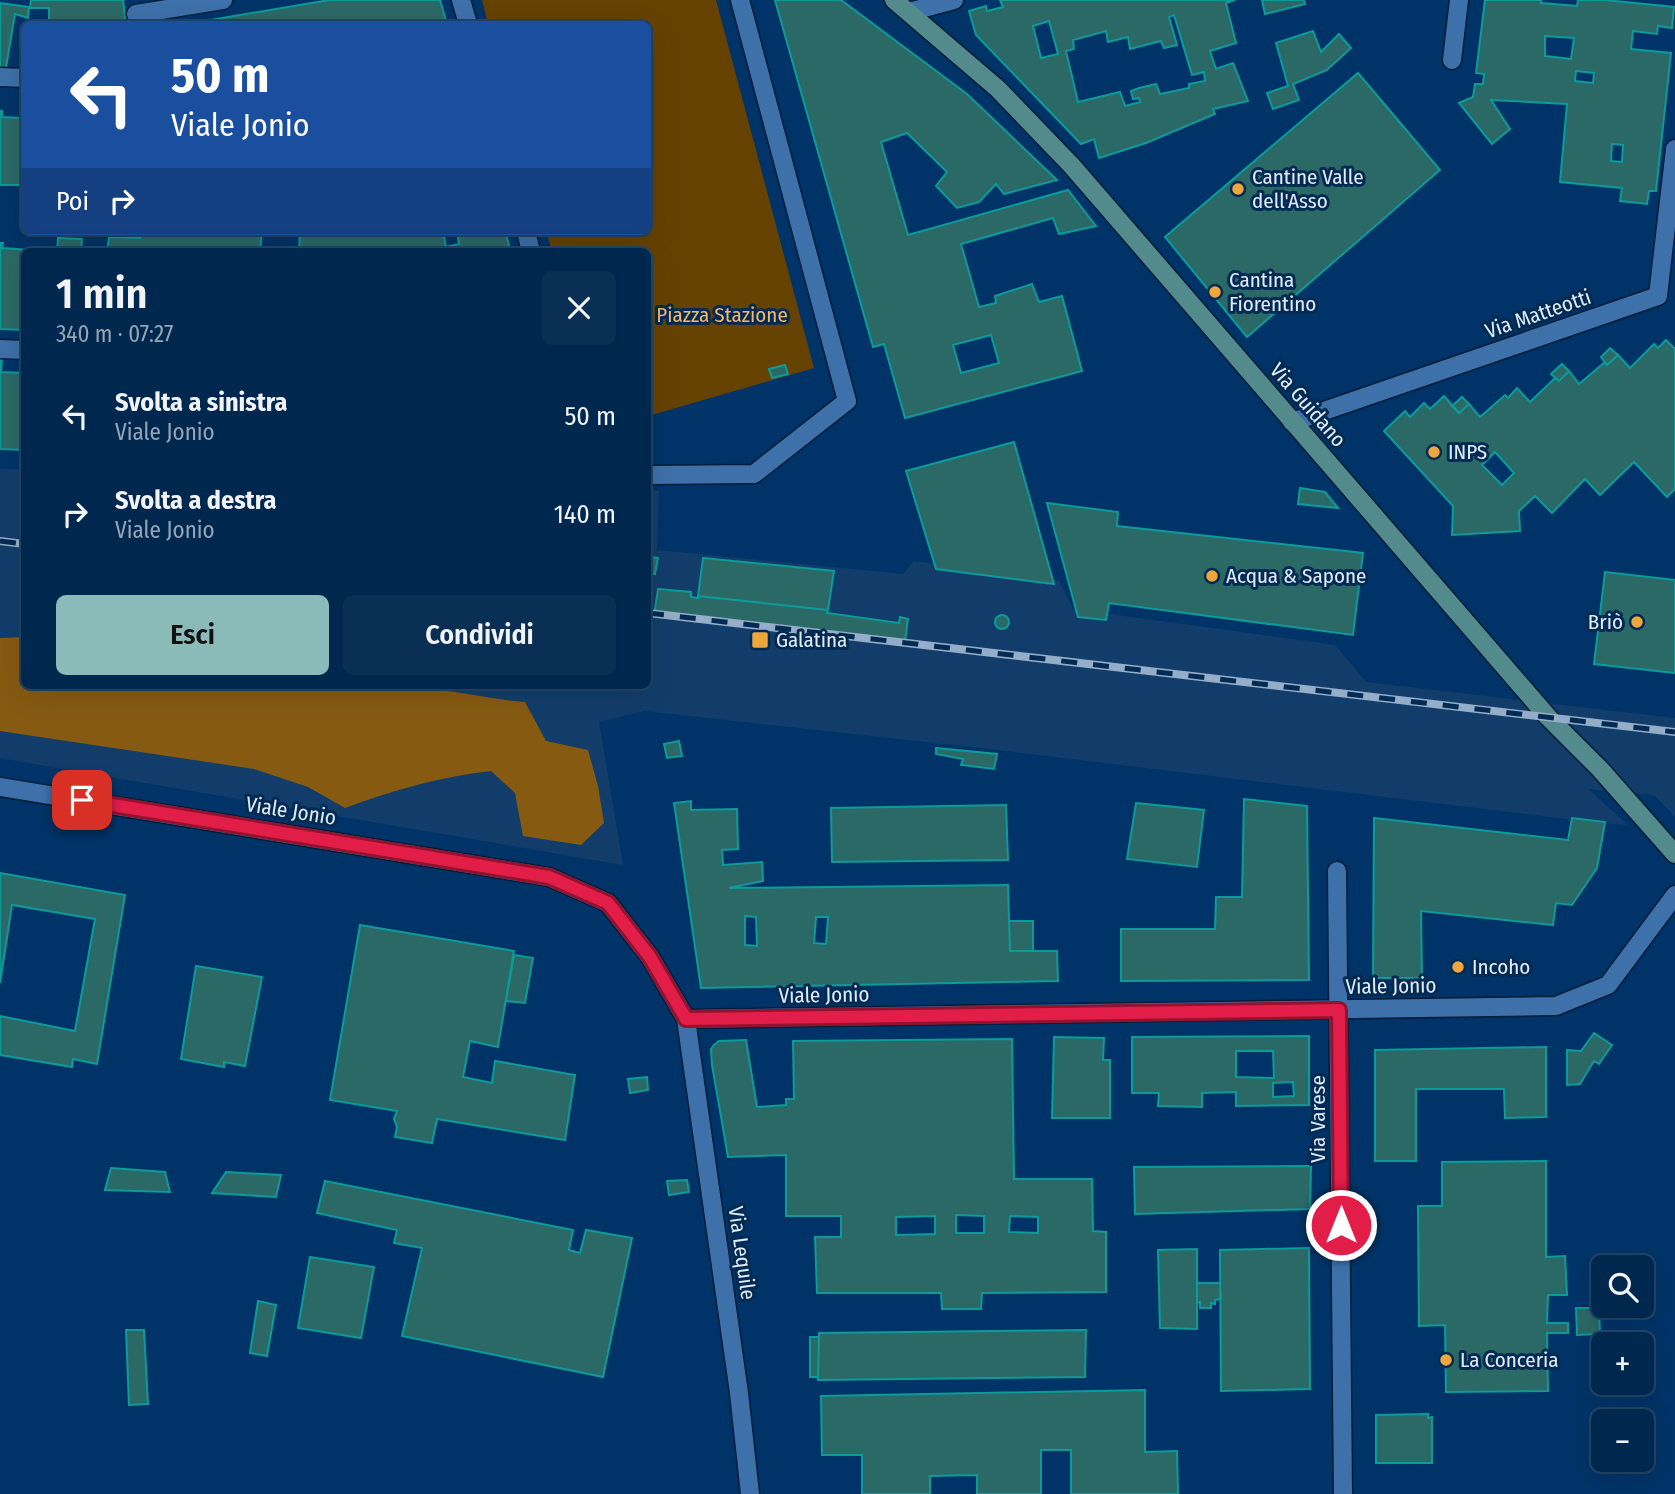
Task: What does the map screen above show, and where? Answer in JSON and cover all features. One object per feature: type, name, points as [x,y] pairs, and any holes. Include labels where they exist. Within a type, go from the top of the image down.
[{"type":"main road","name":"Via Guidano","points":[[894,0],[998,89],[1072,166],[1548,717],[1600,769],[1675,853]]},
{"type":"street","points":[[136,13],[223,0]]},
{"type":"street","points":[[461,0],[467,21]]},
{"type":"street","points":[[651,475],[754,474],[847,401],[740,0]]},
{"type":"street","points":[[909,12],[954,0]]},
{"type":"street","points":[[1452,60],[1459,0]]},
{"type":"street","points":[[0,77],[21,78]]},
{"type":"street","name":"Via Matteotti","points":[[1292,422],[1658,296],[1675,149]]},
{"type":"street","points":[[0,349],[21,350]]},
{"type":"street","name":"Viale Jonio","points":[[0,787],[549,877],[608,903],[650,957],[686,1019],[1556,1006],[1608,985],[1675,895]]},
{"type":"street","name":"Via Varese","points":[[1337,870],[1343,1494]]},
{"type":"street","name":"Via Lequile","points":[[686,1019],[739,1393],[750,1494]]},
{"type":"shaded area","points":[[0,469],[21,469],[21,689],[651,689],[651,490],[659,491],[657,550],[903,574],[914,561],[1059,581],[1073,609],[1335,645],[1366,682],[1675,718],[1675,817],[1654,795],[1588,789],[1628,825],[1600,823],[981,748],[644,711],[599,722],[623,865],[0,758]]},
{"type":"shaded area","points":[[21,637],[21,689],[432,689],[525,702],[546,741],[588,750],[604,823],[581,845],[523,836],[515,793],[491,771],[417,785],[345,808],[308,787],[254,769],[0,731],[0,638]]},
{"type":"green space","name":"Piazza Stazione","points":[[482,0],[716,0],[814,368],[651,415],[651,248],[551,248],[547,235],[651,235],[651,21],[487,21]]},
{"type":"building","points":[[31,0],[123,0],[126,21],[49,21],[49,8],[30,8]]},
{"type":"building","points":[[329,0],[440,0],[446,21],[205,21]]},
{"type":"building","points":[[775,0],[841,0],[967,94],[1057,180],[1004,194],[996,184],[979,202],[957,208],[936,186],[947,172],[907,133],[881,142],[908,235],[1068,190],[1096,226],[1059,234],[1053,218],[961,244],[979,307],[996,303],[995,296],[1032,284],[1039,302],[1062,296],[1082,371],[905,418],[884,344],[873,347]],"holes":[[[991,335],[999,363],[961,373],[953,345]]]},
{"type":"building","points":[[1000,0],[1235,0],[1226,3],[1236,43],[1210,51],[1216,69],[1233,63],[1248,101],[1213,109],[1215,114],[1146,143],[1099,158],[1094,139],[1081,144],[976,35],[969,11],[986,6],[987,11],[1003,7]],"holes":[[[1174,15],[1192,75],[1204,72],[1205,81],[1189,84],[1189,88],[1160,94],[1156,84],[1139,88],[1131,91],[1133,99],[1139,98],[1140,102],[1125,106],[1120,92],[1078,102],[1066,51],[1074,49],[1073,40],[1106,31],[1108,42],[1128,37],[1130,49],[1161,41],[1164,48],[1177,45],[1169,17]],[[1049,21],[1058,54],[1041,58],[1033,26]]]},
{"type":"building","points":[[1262,0],[1304,0],[1305,4],[1265,14]]},
{"type":"building","points":[[1485,0],[1541,0],[1541,3],[1577,6],[1578,0],[1605,0],[1674,7],[1672,28],[1658,26],[1657,34],[1633,31],[1631,49],[1671,53],[1656,191],[1649,191],[1647,204],[1620,201],[1622,188],[1560,182],[1567,104],[1491,100],[1510,129],[1492,144],[1459,103],[1473,97],[1475,84],[1483,84],[1484,74],[1476,73]],"holes":[[[1545,36],[1574,38],[1571,59],[1545,56]],[[1576,71],[1594,73],[1593,83],[1575,81]],[[1612,144],[1623,145],[1622,162],[1611,161]]]},
{"type":"building","points":[[0,3],[29,7],[28,18],[15,14],[6,68],[0,67]]},
{"type":"building","points":[[1313,31],[1321,52],[1339,34],[1351,48],[1327,70],[1293,84],[1299,100],[1273,109],[1267,93],[1288,86],[1276,43]]},
{"type":"building","points":[[1358,73],[1440,170],[1247,337],[1165,237]]},
{"type":"building","points":[[0,111],[2,117],[21,118],[21,185],[0,185]]},
{"type":"building","points":[[140,235],[262,235],[260,248],[108,248],[109,237],[140,238]]},
{"type":"building","points":[[300,235],[444,235],[446,247],[459,244],[458,235],[506,235],[510,248],[299,248]]},
{"type":"building","points":[[58,238],[82,239],[81,248],[57,248]]},
{"type":"building","points":[[0,243],[3,243],[2,248],[21,249],[21,330],[0,329]]},
{"type":"building","points":[[1666,340],[1675,349],[1675,489],[1667,497],[1634,462],[1600,495],[1585,479],[1552,513],[1535,496],[1519,511],[1520,531],[1452,535],[1453,506],[1384,431],[1405,411],[1410,417],[1424,403],[1430,409],[1444,396],[1459,413],[1469,404],[1480,417],[1505,395],[1508,398],[1517,388],[1530,402],[1555,378],[1559,381],[1569,371],[1579,384],[1605,362],[1607,365],[1618,355],[1630,368],[1654,344],[1658,348]],"holes":[[[1495,452],[1514,473],[1502,485],[1482,465]]]},
{"type":"building","points":[[1610,348],[1618,355],[1607,365],[1601,357]]},
{"type":"building","points":[[0,358],[1,372],[21,373],[21,450],[0,449]]},
{"type":"building","points":[[1562,364],[1569,371],[1559,381],[1551,374]]},
{"type":"building","points":[[785,365],[788,374],[772,378],[769,369]]},
{"type":"building","points":[[1462,397],[1469,404],[1459,413],[1452,406]]},
{"type":"building","points":[[1014,442],[1054,584],[936,569],[906,471]]},
{"type":"building","points":[[1300,488],[1325,492],[1338,508],[1298,504]]},
{"type":"building","points":[[1047,503],[1118,512],[1117,526],[1363,553],[1353,635],[1109,603],[1106,620],[1078,617]]},
{"type":"building","points":[[651,557],[658,558],[655,574],[651,573]]},
{"type":"building","points":[[703,558],[834,571],[828,610],[698,596]]},
{"type":"building","name":"Briò","points":[[1605,572],[1675,580],[1675,673],[1594,664]]},
{"type":"building","points":[[658,589],[691,592],[691,597],[698,598],[828,610],[827,613],[899,623],[900,617],[908,619],[905,641],[654,615]]},
{"type":"building","points":[[1002,615],[1007,617],[1007,627],[1002,629],[997,627],[995,622],[997,617]]},
{"type":"building","points":[[679,741],[682,756],[667,758],[664,744]]},
{"type":"building","points":[[936,748],[997,754],[994,769],[961,765],[963,759],[936,754]]},
{"type":"building","points":[[1244,799],[1307,806],[1309,980],[1121,981],[1121,929],[1215,929],[1216,897],[1242,897]]},
{"type":"building","points":[[691,801],[691,810],[737,809],[738,849],[722,850],[723,865],[762,862],[763,881],[729,888],[1008,885],[1010,951],[1057,951],[1058,981],[701,988],[674,803]],"holes":[[[745,916],[756,917],[757,946],[745,945]],[[816,917],[828,917],[826,944],[814,943]]]},
{"type":"building","points":[[1136,803],[1204,810],[1197,867],[1127,859]]},
{"type":"building","points":[[1006,805],[1008,860],[832,862],[831,808]]},
{"type":"building","points":[[1374,818],[1568,840],[1572,818],[1605,822],[1597,868],[1572,905],[1556,903],[1553,925],[1421,911],[1422,978],[1373,978]]},
{"type":"building","points":[[0,873],[125,895],[97,1064],[73,1059],[72,1067],[0,1055],[0,1016],[75,1031],[95,919],[12,905],[0,983]]},
{"type":"building","points":[[1009,921],[1033,921],[1033,951],[1010,951]]},
{"type":"building","points":[[360,925],[514,951],[498,1047],[470,1041],[463,1077],[492,1083],[495,1061],[575,1075],[565,1140],[437,1119],[432,1143],[395,1137],[397,1127],[394,1119],[397,1111],[330,1100]]},
{"type":"building","points":[[514,955],[533,958],[525,1003],[506,1001]]},
{"type":"building","points":[[196,966],[262,977],[245,1066],[224,1062],[224,1067],[181,1059]]},
{"type":"building","points":[[1594,1033],[1612,1045],[1599,1064],[1594,1061],[1580,1084],[1567,1085],[1567,1050],[1581,1051]]},
{"type":"building","points":[[1309,1036],[1309,1105],[1236,1106],[1236,1092],[1202,1093],[1202,1107],[1158,1106],[1159,1093],[1132,1093],[1132,1037]],"holes":[[[1236,1051],[1273,1051],[1274,1078],[1236,1077]],[[1293,1082],[1294,1096],[1273,1097],[1273,1083]]]},
{"type":"building","points":[[1054,1037],[1104,1038],[1103,1060],[1110,1060],[1110,1118],[1052,1118]]},
{"type":"building","points":[[1012,1039],[1014,1179],[1092,1179],[1093,1231],[1106,1232],[1106,1292],[982,1293],[981,1309],[942,1309],[941,1293],[817,1293],[815,1237],[841,1237],[841,1216],[786,1216],[786,1155],[728,1157],[712,1065],[711,1049],[719,1041],[746,1040],[757,1107],[786,1105],[786,1099],[794,1099],[793,1041]],"holes":[[[956,1215],[984,1216],[984,1233],[956,1233]],[[935,1216],[935,1234],[896,1235],[896,1217]],[[1010,1216],[1038,1217],[1038,1233],[1009,1232]]]},
{"type":"building","points":[[1546,1047],[1546,1117],[1505,1118],[1504,1089],[1416,1089],[1416,1161],[1375,1161],[1375,1050]]},
{"type":"building","points":[[647,1077],[648,1090],[630,1093],[628,1079]]},
{"type":"building","points":[[1546,1161],[1546,1257],[1565,1256],[1567,1295],[1548,1295],[1547,1323],[1568,1323],[1568,1333],[1547,1333],[1548,1391],[1446,1392],[1445,1325],[1419,1326],[1418,1206],[1442,1206],[1442,1162]]},
{"type":"building","points":[[1311,1166],[1310,1209],[1135,1214],[1134,1167]]},
{"type":"building","points":[[111,1168],[165,1172],[170,1192],[105,1190]]},
{"type":"building","points":[[226,1172],[281,1175],[276,1197],[212,1193]]},
{"type":"building","points":[[687,1180],[689,1192],[669,1195],[667,1181]]},
{"type":"building","points":[[325,1181],[573,1230],[569,1250],[580,1253],[586,1230],[632,1238],[603,1377],[402,1336],[422,1248],[394,1243],[397,1230],[317,1213]]},
{"type":"building","points":[[1309,1248],[1310,1389],[1221,1391],[1220,1250]]},
{"type":"building","points":[[1197,1249],[1197,1329],[1160,1328],[1158,1250]]},
{"type":"building","points":[[310,1257],[374,1267],[361,1338],[298,1328]]},
{"type":"building","points":[[1197,1283],[1220,1283],[1221,1299],[1215,1300],[1215,1304],[1211,1303],[1211,1308],[1200,1308],[1200,1302],[1197,1303]]},
{"type":"building","points":[[258,1301],[276,1305],[267,1356],[250,1353]]},
{"type":"building","points":[[1576,1308],[1591,1308],[1591,1318],[1599,1318],[1600,1332],[1577,1335]]},
{"type":"building","points":[[126,1330],[144,1330],[148,1404],[129,1405]]},
{"type":"building","points":[[1086,1330],[1085,1377],[818,1380],[819,1333]]},
{"type":"building","points":[[810,1337],[819,1337],[818,1377],[810,1377]]},
{"type":"building","points":[[1145,1390],[1145,1452],[1177,1451],[1178,1494],[1071,1494],[1071,1450],[1041,1450],[1041,1494],[977,1494],[977,1475],[930,1476],[930,1494],[862,1494],[862,1455],[822,1455],[821,1396]]},
{"type":"building","points":[[1428,1414],[1428,1418],[1432,1417],[1432,1463],[1376,1463],[1376,1415]]},
{"type":"railway","points":[[0,541],[21,544]]},
{"type":"railway","points":[[651,613],[1675,732]]},
{"type":"place","name":"Cantine Valle dell'Asso","points":[[1238,189]]},
{"type":"place","name":"Cantina Fiorentino","points":[[1215,292]]},
{"type":"place","name":"INPS","points":[[1434,452]]},
{"type":"place","name":"Acqua & Sapone","points":[[1212,576]]},
{"type":"place","name":"Briò","points":[[1637,622]]},
{"type":"place","name":"Galatina","points":[[760,640]]},
{"type":"place","name":"Incoho","points":[[1458,967]]},
{"type":"place","name":"La Conceria","points":[[1446,1360]]},
{"type":"route","points":[[82,800],[549,877],[608,903],[650,957],[686,1019],[1339,1010],[1341,1225]]}]
